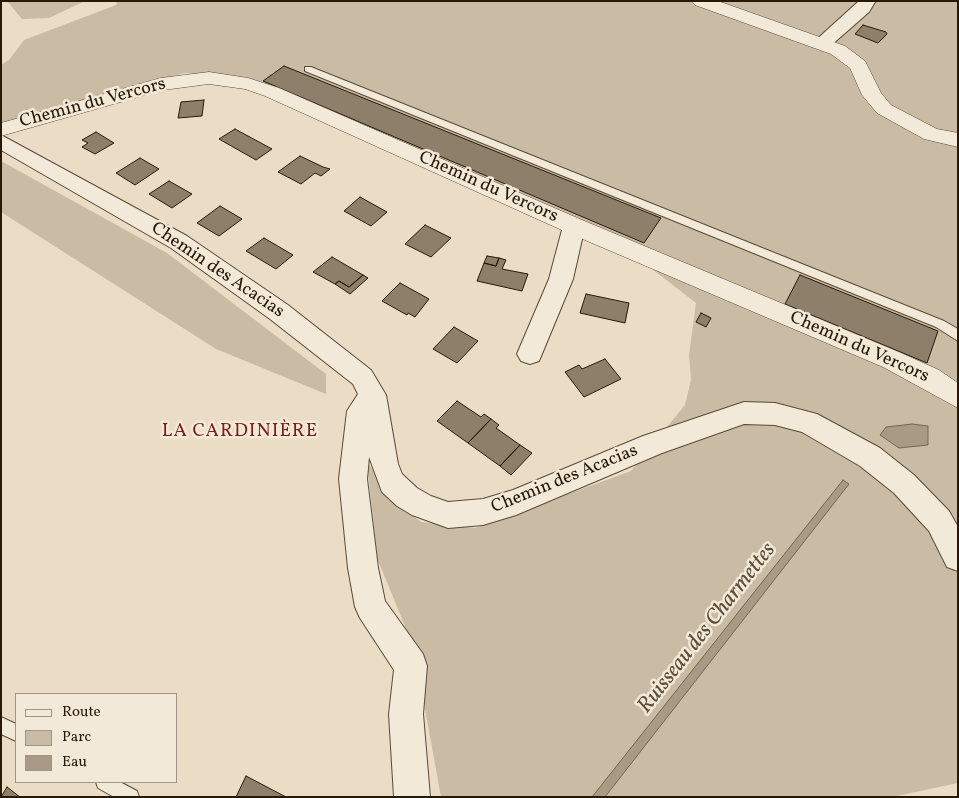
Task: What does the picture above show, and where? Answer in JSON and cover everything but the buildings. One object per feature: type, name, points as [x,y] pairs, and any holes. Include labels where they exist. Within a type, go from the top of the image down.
[{"type":"street","points":[[701,1],[838,50],[858,65],[872,95],[884,109],[923,131],[958,140]]},
{"type":"street","points":[[822,44],[863,8],[867,2]]},
{"type":"street","name":"Chemin du Vercors","points":[[1,130],[161,84],[196,79],[237,81],[272,92],[574,226],[892,360],[929,378],[958,397]]},
{"type":"street","name":"Chemin des Acacias","points":[[1,141],[179,242],[286,318],[362,377],[373,395],[384,464],[392,483],[407,498],[422,506],[448,515],[483,512],[516,502],[653,444],[744,413],[775,414],[808,422],[870,458],[904,484],[939,521],[958,557]]},
{"type":"street","points":[[530,354],[561,279],[574,226]]},
{"type":"street","points":[[373,395],[360,411],[353,479],[363,568],[371,607],[411,666],[406,714],[412,797]]},
{"type":"lane","points":[[308,69],[940,324],[949,328],[958,336]]},
{"type":"lane","points":[[1,725],[15,732]]},
{"type":"lane","points":[[106,783],[130,797]]},
{"type":"green space","points":[[7,1],[85,1],[49,18],[22,19]]},
{"type":"green space","points":[[117,1],[958,1],[958,783],[892,797],[441,797],[414,648],[377,558],[367,461],[391,500],[421,522],[475,528],[631,471],[685,405],[691,380],[689,355],[696,303],[625,248],[258,90],[217,77],[185,73],[117,91],[1,126],[1,65],[9,60],[24,40],[116,5]]},
{"type":"green space","points":[[1,161],[167,253],[326,374],[326,394],[216,349],[1,212]]},
{"type":"water","points":[[912,424],[928,426],[928,445],[899,448],[880,435],[886,427]]},
{"type":"water","points":[[843,480],[849,484],[605,797],[592,797]]},
{"type":"district","name":"LA CARDINIÈRE","points":[[240,433]]},
{"type":"water label","name":"Ruisseau des Charmettes","points":[[708,629]]}]
